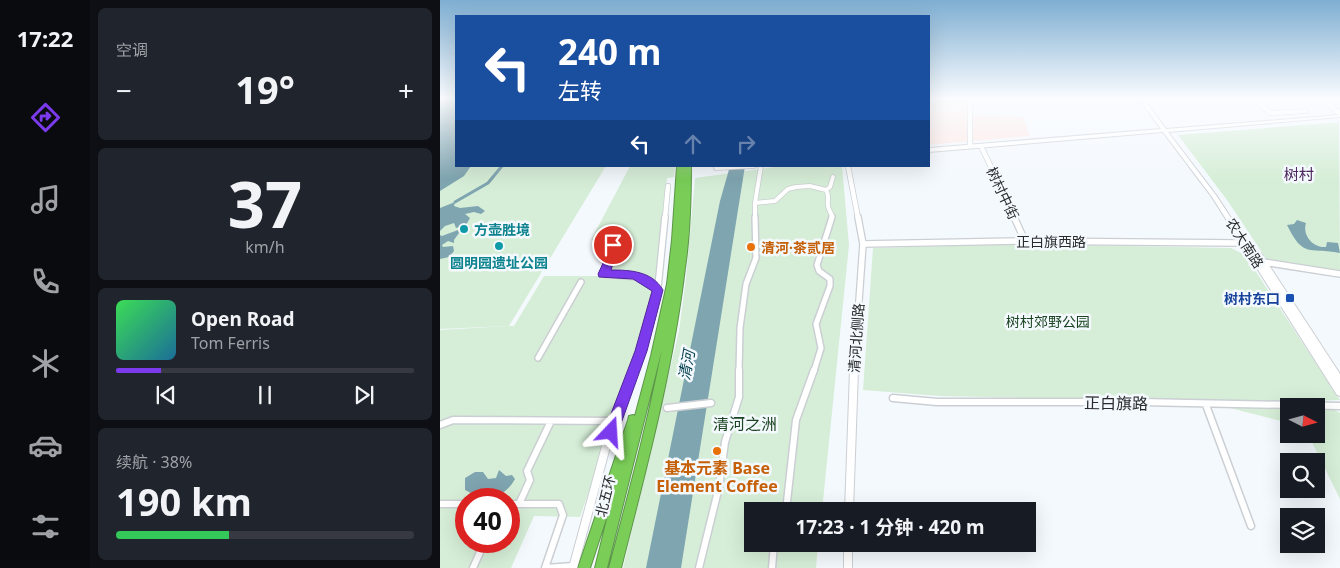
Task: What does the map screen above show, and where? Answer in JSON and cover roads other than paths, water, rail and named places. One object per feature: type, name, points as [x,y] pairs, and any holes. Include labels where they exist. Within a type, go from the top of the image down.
[{"type":"highway","name":"北五环","points":[[602,568],[656,353],[671,283],[678,216],[680,167]]},
{"type":"highway","name":"北五环","points":[[615,568],[667,352],[680,282],[688,167]]},
{"type":"highway","points":[[577,567],[656,353]]},
{"type":"main road","name":"农大南路","points":[[1161,126],[1226,212],[1340,392]]},
{"type":"main road","name":"农大南路","points":[[1162,126],[1218,196],[1340,381]]},
{"type":"main road","points":[[930,149],[1208,126]]},
{"type":"main road","points":[[970,145],[981,146],[1164,129]]},
{"type":"street","points":[[970,126],[970,145]]},
{"type":"street","name":"树村中街","points":[[981,146],[1025,241]]},
{"type":"street","points":[[716,168],[734,167]]},
{"type":"street","points":[[699,568],[719,487],[725,442],[739,397],[740,328],[746,284],[756,258],[755,203],[761,167]]},
{"type":"street","name":"清河北侧路","points":[[848,167],[863,244],[852,396],[849,502]]},
{"type":"street","points":[[826,190],[833,177]]},
{"type":"street","points":[[520,504],[559,504],[563,514],[545,568],[577,567],[607,443],[641,351],[658,290],[668,186]]},
{"type":"street","points":[[755,203],[775,201],[788,190],[796,187],[810,186],[826,190],[829,194],[828,207],[832,214],[831,223],[817,265],[819,271],[830,279],[830,286],[816,324],[821,348],[804,402],[796,420],[787,502]]},
{"type":"street","name":"正白旗西路","points":[[863,244],[1025,241],[1239,243]]},
{"type":"street","points":[[613,245],[610,259],[603,274],[635,275],[658,290]]},
{"type":"street","points":[[1263,262],[1340,274]]},
{"type":"street","points":[[538,358],[582,282]]},
{"type":"street","name":"正白旗路","points":[[893,398],[946,402],[1141,402],[1206,405],[1340,406]]},
{"type":"street","points":[[670,407],[711,403]]},
{"type":"street","points":[[1206,405],[1251,526]]},
{"type":"street","points":[[441,426],[453,420],[615,421]]},
{"type":"street","points":[[520,502],[530,480],[527,471],[551,421]]},
{"type":"street","points":[[440,504],[455,504]]},
{"type":"street","points":[[772,568],[773,552]]},
{"type":"street","points":[[848,552],[848,568]]},
{"type":"street","points":[[473,568],[479,553]]},
{"type":"water","points":[[440,126],[455,126],[455,167],[470,167],[464,176],[440,191]]},
{"type":"water","points":[[730,167],[745,167],[681,568],[646,568],[720,201]]},
{"type":"water","points":[[455,202],[454,206],[460,208],[478,206],[485,211],[481,214],[474,212],[465,214],[470,218],[466,225],[456,228],[454,223],[445,226],[440,231],[440,208]]},
{"type":"water","points":[[1297,220],[1306,223],[1307,236],[1313,243],[1326,247],[1327,242],[1338,243],[1340,253],[1303,247],[1298,243],[1287,225],[1294,224]]},
{"type":"water","points":[[458,230],[459,233],[454,243],[448,241],[442,245],[443,247],[453,246],[454,251],[449,257],[440,259],[440,235]]},
{"type":"water","points":[[499,470],[506,476],[512,475],[515,479],[508,488],[465,488],[465,478],[475,472],[483,472],[488,479],[496,478]]},
{"type":"waterway","points":[[455,202],[488,183],[501,167]]},
{"type":"place","name":"方壶胜境","points":[[464,229]]},
{"type":"place","name":"圆明园遗址公园","points":[[499,246]]},
{"type":"place","name":"清河·茶贰居","points":[[751,247]]},
{"type":"place","name":"树村东口","points":[[1290,298]]},
{"type":"place","name":"基本元素 Base Element Coffee","points":[[717,451]]},
{"type":"district","name":"树村","points":[[1299,174]]},
{"type":"park label","name":"树村郊野公园","points":[[1048,321]]},
{"type":"park label","name":"清河之洲","points":[[745,424]]},
{"type":"water label","name":"清河","points":[[686,365]]}]
